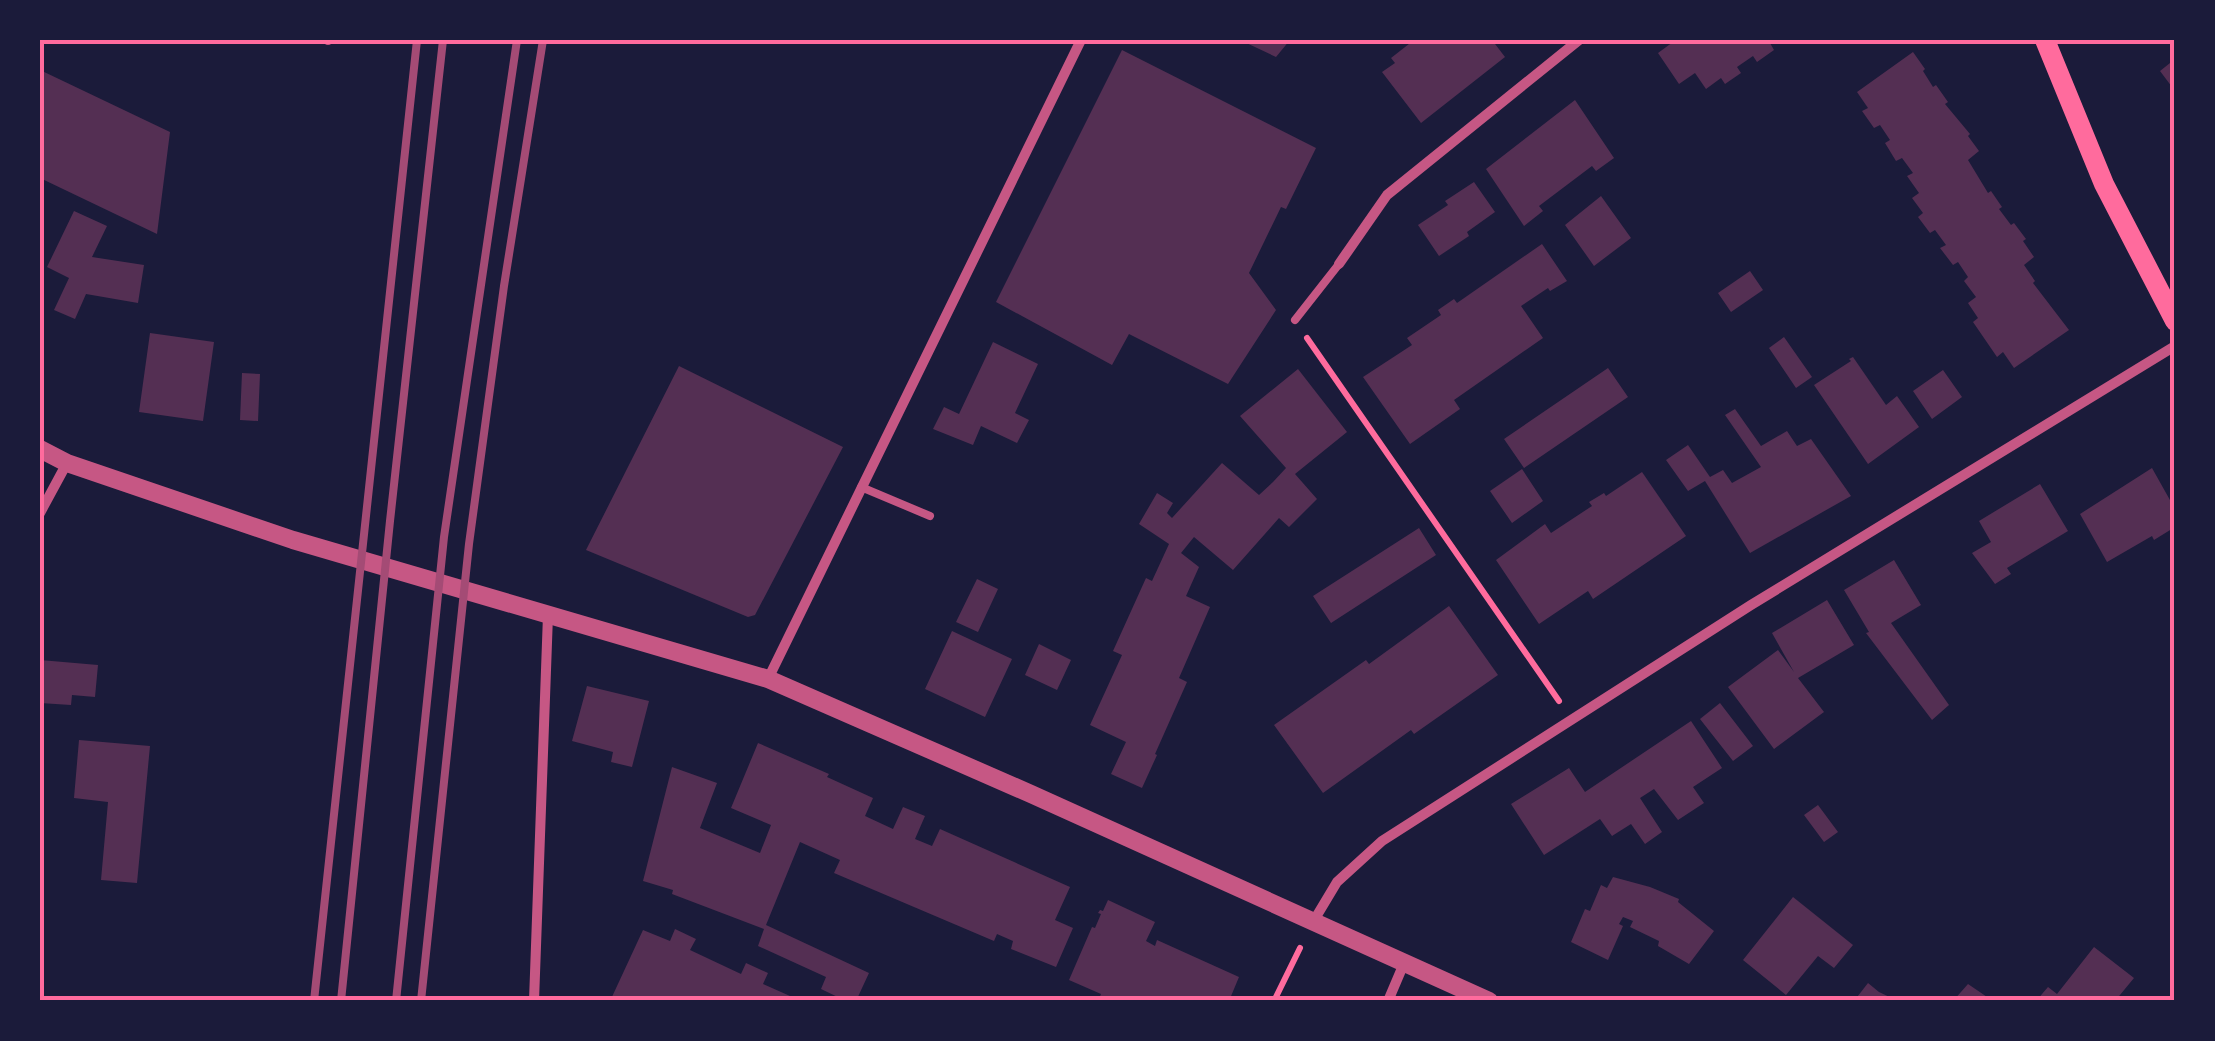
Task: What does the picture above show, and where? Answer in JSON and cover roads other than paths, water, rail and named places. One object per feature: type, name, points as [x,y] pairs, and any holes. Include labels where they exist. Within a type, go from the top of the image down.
[{"type":"main road","points":[[2045,40],[2104,184],[2175,321]]},
{"type":"street","points":[[768,679],[1081,40]]},
{"type":"street","points":[[1339,264],[1388,195],[1579,40]]},
{"type":"street","points":[[1313,922],[1337,882],[1382,841],[1571,718],[2175,346]]},
{"type":"street","points":[[40,450],[67,463],[293,540],[768,679],[1489,1001]]},
{"type":"street","points":[[40,513],[67,463]]},
{"type":"street","points":[[534,1001],[548,616]]},
{"type":"street","points":[[1388,1001],[1405,961]]},
{"type":"lane","points":[[1295,320],[1339,264]]},
{"type":"lane","points":[[860,487],[930,516]]},
{"type":"railway","points":[[314,1001],[417,40]]},
{"type":"railway","points":[[341,1001],[443,40]]},
{"type":"railway","points":[[396,1001],[444,537],[517,40]]},
{"type":"railway","points":[[421,1001],[469,544],[543,40]]}]
